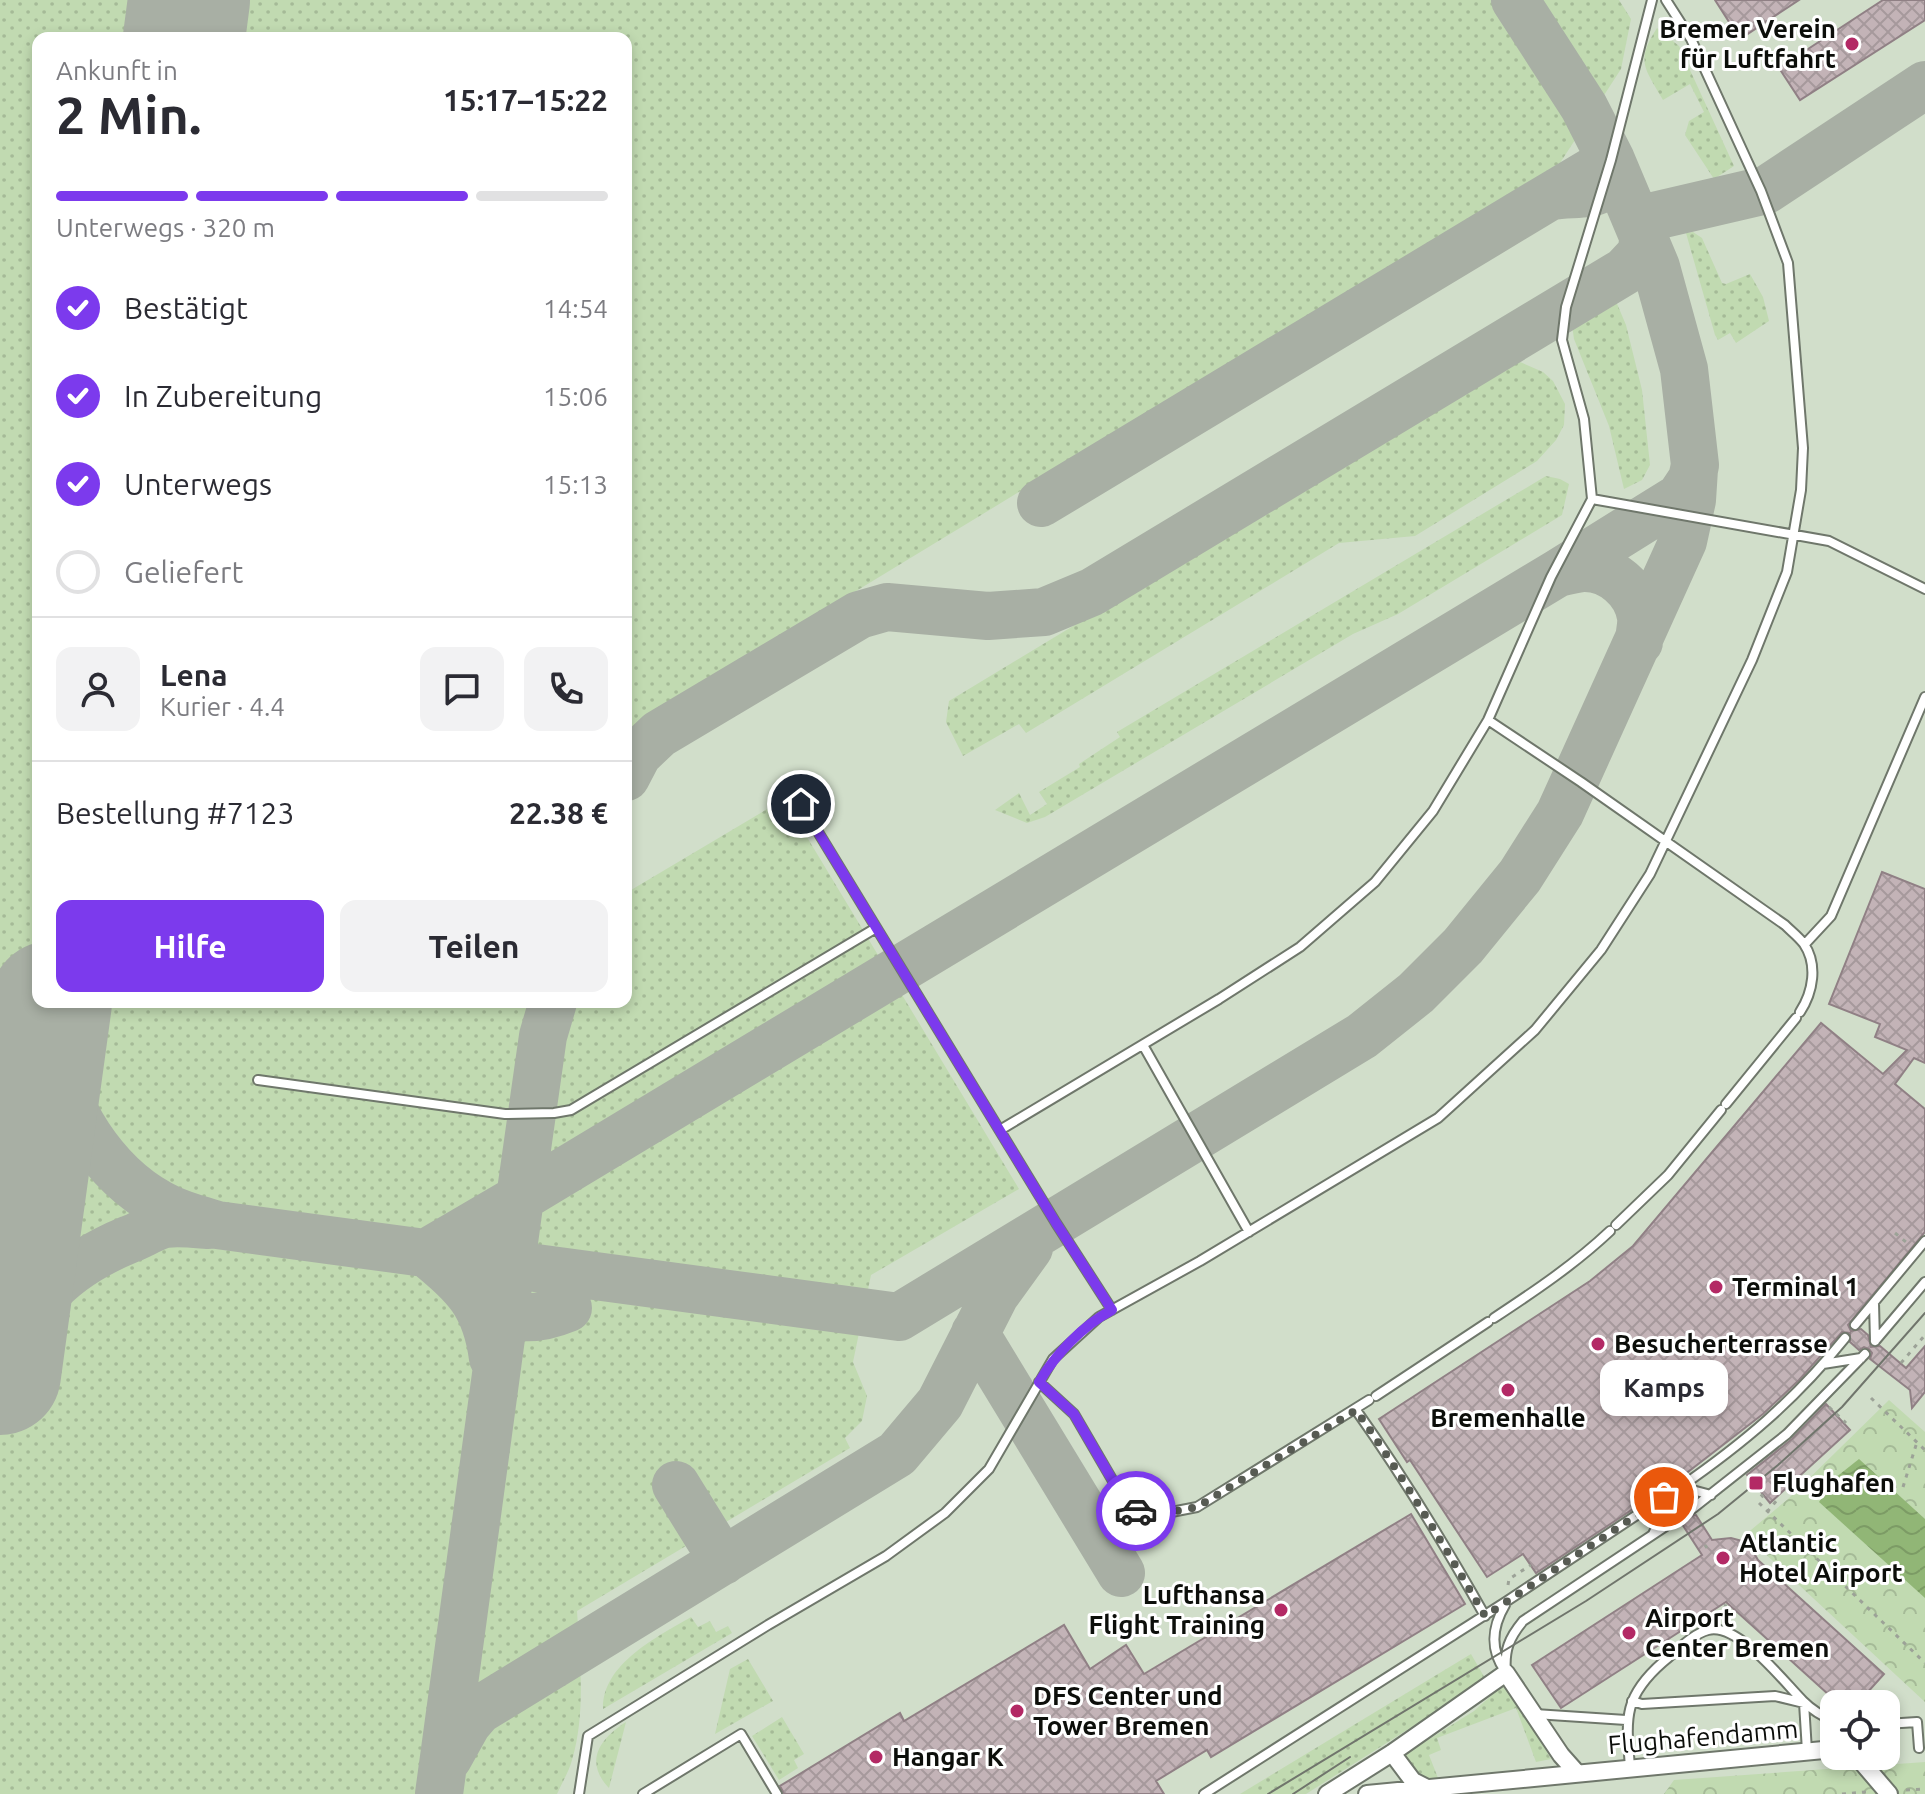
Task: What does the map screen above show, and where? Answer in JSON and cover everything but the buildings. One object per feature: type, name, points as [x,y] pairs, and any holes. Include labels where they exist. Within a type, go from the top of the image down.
[{"type":"street","name":"Flughafendamm","points":[[1506,1673],[1561,1755],[1577,1773]]},
{"type":"street","points":[[1327,1794],[1392,1753],[1506,1673]]},
{"type":"street","name":"Flughafendamm","points":[[1367,1794],[1820,1750]]},
{"type":"street","points":[[1392,1753],[1413,1781],[1430,1789]]},
{"type":"street","points":[[1869,1770],[1889,1794]]},
{"type":"lane","points":[[1000,1130],[1300,947],[1375,882],[1433,811],[1488,720],[1551,577],[1592,499],[1584,419],[1562,340],[1566,307],[1611,160],[1652,0]]},
{"type":"lane","points":[[579,1794],[588,1736],[886,1556],[945,1513],[989,1469],[1053,1359],[1099,1317],[1249,1232],[1438,1118],[1535,1030],[1601,950],[1650,874],[1752,660],[1787,572],[1795,536],[1803,448],[1788,263],[1761,191],[1691,39],[1666,0]]},
{"type":"lane","points":[[1592,499],[1829,541],[1925,589]]},
{"type":"lane","points":[[1805,944],[1831,916],[1925,697]]},
{"type":"lane","points":[[1039,1382],[1074,1414],[1124,1500],[1136,1511],[1151,1516],[1197,1507],[1356,1410],[1560,1272],[1613,1228],[1668,1175],[1798,1015],[1808,999],[1813,972],[1805,944],[1785,925],[1488,720]]},
{"type":"lane","points":[[801,804],[1112,1310]]},
{"type":"lane","points":[[258,1080],[505,1114],[571,1110],[876,928]]},
{"type":"lane","points":[[1143,1045],[1249,1232]]},
{"type":"lane","points":[[1855,1325],[1925,1241]]},
{"type":"lane","points":[[1874,1302],[1875,1341],[1925,1282]]},
{"type":"lane","points":[[1711,1495],[1680,1488],[1763,1425],[1845,1338]]},
{"type":"lane","points":[[1692,1509],[1787,1434],[1863,1356],[1823,1364]]},
{"type":"lane","points":[[1356,1410],[1422,1507],[1485,1616]]},
{"type":"lane","points":[[1204,1794],[1485,1616],[1664,1497],[1660,1520],[1652,1536]]},
{"type":"lane","points":[[1506,1673],[1505,1650],[1523,1621],[1678,1518]]},
{"type":"lane","points":[[1506,1673],[1493,1640],[1499,1614],[1507,1601]]},
{"type":"lane","points":[[1630,1767],[1626,1720],[1632,1701],[1662,1664],[1699,1633],[1710,1629],[1721,1629],[1737,1637],[1762,1658],[1804,1703],[1820,1713]]},
{"type":"lane","points":[[1632,1701],[1642,1704],[1775,1696],[1804,1703]]},
{"type":"lane","points":[[1804,1703],[1807,1751]]},
{"type":"lane","points":[[1535,1714],[1626,1720]]},
{"type":"lane","points":[[1900,1723],[1917,1722],[1919,1748]]},
{"type":"lane","points":[[643,1794],[741,1734],[777,1794]]},
{"type":"path","points":[[1895,1233],[1906,1242]]},
{"type":"path","points":[[1901,1363],[1925,1335]]},
{"type":"path","points":[[1871,1398],[1925,1450]]},
{"type":"path","points":[[1829,1407],[1846,1423]]},
{"type":"path","points":[[1903,1487],[1917,1442]]},
{"type":"path","points":[[1748,1479],[1764,1498]]},
{"type":"path","points":[[1767,1512],[1778,1499]]},
{"type":"path","points":[[1759,1503],[1925,1663]]},
{"type":"path","points":[[1721,1629],[1726,1602]]},
{"type":"shaded area","points":[[0,0],[1925,0],[1925,1794],[0,1794]]},
{"type":"green space","points":[[0,0],[1619,0],[1631,19],[1621,69],[1560,163],[632,727],[632,32],[32,32],[32,1008],[632,1008],[632,889],[784,799],[1019,1189],[871,1275],[853,1362],[867,1396],[862,1421],[845,1438],[850,1448],[577,1611],[581,1686],[579,1724],[571,1764],[557,1794],[0,1794]]},
{"type":"green space","points":[[1657,28],[1679,46],[1734,166],[1714,179],[1685,135],[1689,121],[1704,112],[1690,84],[1663,100],[1647,72],[1644,57]]},
{"type":"green space","points":[[1693,232],[1702,238],[1722,283],[1750,274],[1763,297],[1769,321],[1736,343],[1730,333],[1718,340],[1715,335],[1686,233]]},
{"type":"green space","points":[[1615,299],[1626,325],[1642,390],[1650,465],[1642,480],[1624,489],[1609,426],[1574,339],[1572,325]]},
{"type":"green space","points":[[1510,362],[1520,362],[1543,372],[1553,381],[1565,404],[1564,425],[1556,440],[1537,461],[1415,536],[1339,543],[1026,733],[1019,724],[963,756],[946,722],[949,701]]},
{"type":"green space","points":[[1546,476],[1569,484],[1562,515],[1398,614],[1353,634],[1045,817],[1027,823],[995,810],[1019,793],[1030,815],[1047,804],[1039,792],[1120,737],[1117,732]]},
{"type":"green space","points":[[1889,1400],[1925,1432],[1925,1702],[1745,1535],[1788,1499]]},
{"type":"green space","points":[[691,1617],[698,1627],[710,1621],[716,1632],[728,1626],[732,1633],[603,1709],[605,1693],[621,1665],[648,1643]]},
{"type":"green space","points":[[1471,1654],[1486,1680],[1306,1794],[1240,1794]]},
{"type":"green space","points":[[748,1659],[773,1701],[715,1734],[730,1669]]},
{"type":"green space","points":[[1502,1686],[1513,1696],[1551,1759],[1536,1762],[1516,1708],[1437,1738],[1441,1750],[1429,1755],[1438,1778],[1422,1781],[1401,1757],[1474,1711]]},
{"type":"green space","points":[[782,1717],[804,1754],[794,1760],[798,1768],[779,1780],[752,1736]]},
{"type":"green space","points":[[626,1722],[609,1788],[597,1769],[598,1752],[608,1736]]},
{"type":"green space","points":[[1925,1762],[1925,1794],[1664,1794],[1674,1780],[1820,1770],[1900,1770],[1900,1764]]},
{"type":"water","points":[[1859,1459],[1925,1519],[1925,1598],[1819,1502],[1835,1478]]},
{"type":"taxiway","points":[[439,1794],[520,1198],[1558,573],[1680,497],[1692,479],[1695,465],[1684,369],[1656,267],[1611,160],[1584,107],[1515,0]]},
{"type":"taxiway","points":[[1637,220],[1766,190],[1925,85]]},
{"type":"taxiway","points":[[1041,503],[1549,197],[1611,160],[1611,174],[1601,189],[1549,197]]},
{"type":"taxiway","points":[[632,766],[638,754],[659,734],[859,615],[887,607],[988,616],[1044,612],[1092,592],[1625,271],[1641,254],[1644,236]]},
{"type":"taxiway","points":[[56,1008],[55,1036],[62,1080],[82,1125],[112,1166],[130,1183],[149,1198],[182,1214],[217,1225],[899,1317],[1362,1036],[1416,993],[1463,946],[1520,876],[1560,813],[1683,541],[1692,500],[1694,469]]},
{"type":"taxiway","points":[[1558,573],[1593,569],[1621,582],[1639,607],[1639,642]]},
{"type":"taxiway","points":[[493,1358],[485,1324],[472,1298],[452,1275],[426,1253],[520,1198],[543,1036],[551,1008]]},
{"type":"taxiway","points":[[0,1172],[27,1176]]},
{"type":"taxiway","points":[[0,1392],[17,1339],[29,1317],[61,1280],[104,1251],[161,1225],[208,1225]]},
{"type":"taxiway","points":[[448,1758],[467,1724],[479,1710],[897,1454],[940,1403],[995,1295],[1029,1248]]},
{"type":"taxiway","points":[[480,1291],[500,1309],[521,1317],[543,1316],[568,1308]]},
{"type":"taxiway","points":[[975,1333],[1121,1573]]},
{"type":"taxiway","points":[[676,1485],[723,1561]]},
{"type":"runway","points":[[185,32],[189,0]]},
{"type":"runway","points":[[0,1374],[50,1008]]},
{"type":"tram line","points":[[1268,1794],[1586,1601],[1718,1514],[1842,1407],[1925,1313]]},
{"type":"tram line","points":[[1293,1794],[1350,1757]]},
{"type":"way so far","points":[[1136,1511],[1151,1516],[1197,1507],[1356,1410],[1422,1507],[1485,1616],[1664,1497]]},
{"type":"place","name":"Bremer Verein für Luftfahrt","points":[[1852,44]]},
{"type":"place","name":"Terminal 1","points":[[1716,1287]]},
{"type":"place","name":"Besucherterrasse","points":[[1598,1344]]},
{"type":"place","name":"Bremenhalle","points":[[1508,1390]]},
{"type":"place","name":"Flughafen","points":[[1756,1483]]},
{"type":"place","name":"Kamps","points":[[1664,1497]]},
{"type":"place","name":"Atlantic Hotel Airport","points":[[1723,1558]]},
{"type":"place","name":"Lufthansa Flight Training","points":[[1281,1610]]},
{"type":"place","name":"Airport Center Bremen","points":[[1629,1633]]},
{"type":"place","name":"DFS Center und Tower Bremen","points":[[1017,1711]]},
{"type":"place","name":"Hangar K","points":[[876,1757]]},
{"type":"route","points":[[801,804],[1112,1310],[1099,1317],[1053,1359],[1039,1382],[1074,1414],[1124,1500],[1136,1511]]}]
